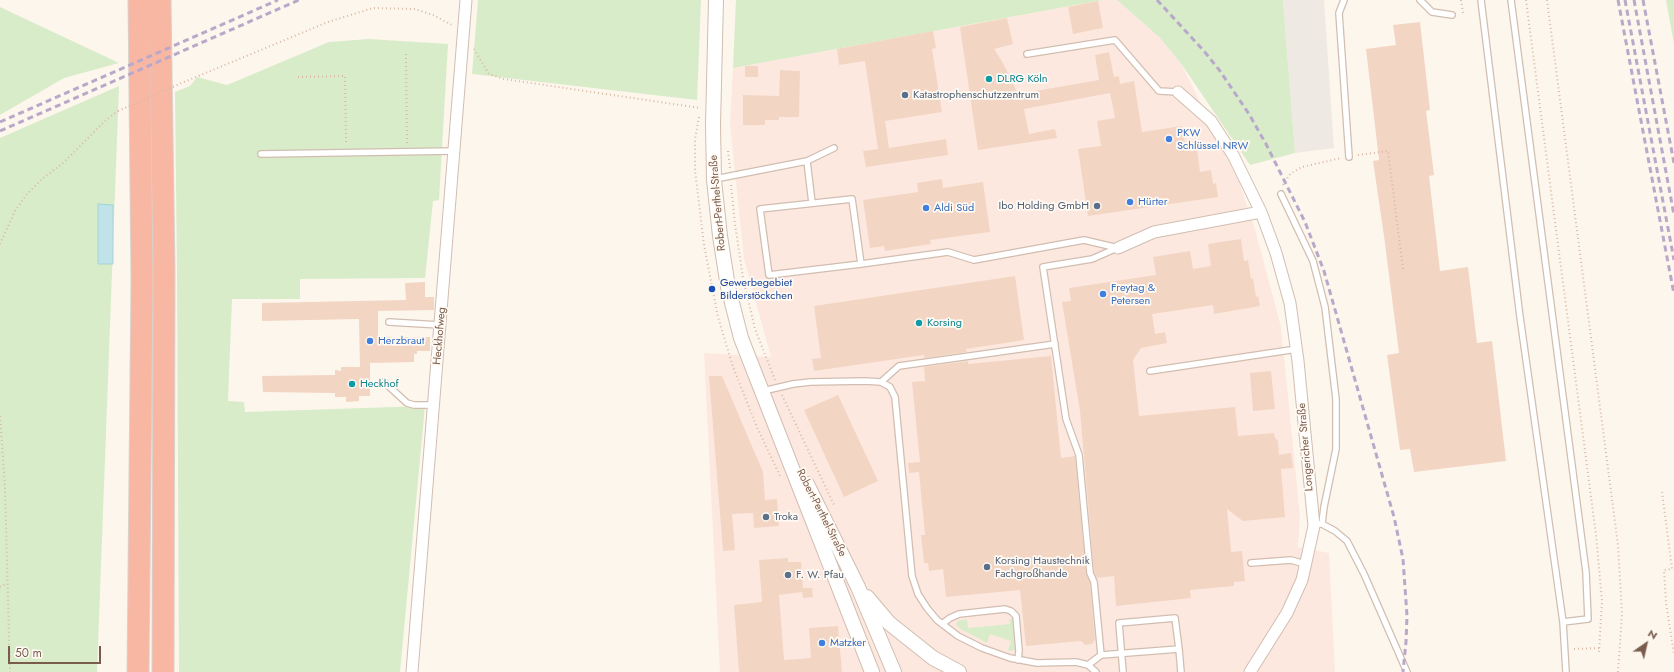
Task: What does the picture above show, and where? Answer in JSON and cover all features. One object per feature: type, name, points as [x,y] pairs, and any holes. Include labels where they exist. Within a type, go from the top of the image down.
[{"type":"highway","points":[[138,672],[142,280],[139,0]]},
{"type":"highway","points":[[160,0],[164,271],[163,672]]},
{"type":"street","name":"Heckhofweg","points":[[412,672],[466,0]]},
{"type":"street","name":"Robert-Perthel-Straße","points":[[716,0],[713,105],[714,180],[720,236],[728,287],[741,338],[762,395],[872,672]]},
{"type":"street","name":"Longericher Straße","points":[[1178,92],[1211,121],[1232,156],[1261,212],[1276,252],[1290,303],[1297,349],[1318,525],[1305,564],[1302,580],[1287,613],[1250,672]]},
{"type":"street","points":[[1118,248],[1154,232],[1261,212]]},
{"type":"street","name":"Robert-Perthel-Straße","points":[[762,395],[858,587],[894,672]]},
{"type":"street","points":[[858,587],[889,622],[933,658],[959,672]]},
{"type":"lane","points":[[1344,0],[1339,13],[1349,157]]},
{"type":"lane","points":[[1420,0],[1432,12],[1452,15]]},
{"type":"lane","points":[[1481,0],[1520,317],[1563,622],[1566,672]]},
{"type":"lane","points":[[1511,0],[1586,572],[1588,619],[1563,622]]},
{"type":"lane","points":[[1027,54],[1115,40],[1159,91],[1178,92]]},
{"type":"lane","points":[[714,180],[807,161],[834,148]]},
{"type":"lane","points":[[261,154],[454,151]]},
{"type":"lane","points":[[807,161],[812,203]]},
{"type":"lane","points":[[1281,194],[1313,261],[1326,307],[1336,398],[1336,449],[1324,507],[1318,525],[1335,531],[1347,541],[1364,574],[1407,672]]},
{"type":"lane","points":[[861,264],[852,199],[760,209],[769,275],[861,264],[948,252],[974,260],[1084,240],[1118,248]]},
{"type":"lane","points":[[1101,655],[1094,582],[1090,573],[1079,455],[1066,418],[1043,267],[1092,259],[1118,248]]},
{"type":"lane","points":[[389,322],[441,325]]},
{"type":"lane","points":[[881,382],[899,366],[1055,344]]},
{"type":"lane","points":[[1150,371],[1297,349]]},
{"type":"lane","points":[[762,395],[779,387],[810,382],[865,381],[881,382],[890,387],[894,398],[912,576],[918,594],[926,608],[942,624],[958,636],[982,648],[1018,660],[1036,663],[1076,662],[1088,665],[1096,672]]},
{"type":"lane","points":[[384,382],[407,403],[414,405],[434,405]]},
{"type":"lane","points":[[1251,563],[1290,560],[1305,564]]},
{"type":"lane","points":[[942,624],[959,614],[1005,609],[1011,611],[1016,616],[1019,651],[1018,660]]},
{"type":"lane","points":[[1123,672],[1120,622],[1176,618],[1181,672]]},
{"type":"lane","points":[[1088,665],[1101,655],[1179,649]]},
{"type":"path","points":[[1461,0],[1463,13]]},
{"type":"path","points":[[1526,0],[1596,535],[1602,601],[1599,652]]},
{"type":"path","points":[[1547,0],[1618,545],[1622,614],[1618,672]]},
{"type":"path","points":[[0,244],[15,211],[27,194],[42,179],[63,163],[107,119],[118,111],[328,22],[373,8],[415,9],[433,15],[463,36],[470,43],[489,74],[504,79],[701,108],[713,105]]},
{"type":"path","points":[[406,54],[407,152]]},
{"type":"path","points":[[298,77],[345,76],[346,153]]},
{"type":"path","points":[[727,148],[735,224],[743,278],[755,329],[779,387],[838,514]]},
{"type":"path","points":[[1281,194],[1285,181],[1290,174],[1302,167],[1349,157],[1388,151],[1403,269]]},
{"type":"path","points":[[0,416],[5,487],[10,672]]},
{"type":"path","points":[[0,489],[5,487]]},
{"type":"path","points":[[1662,492],[1672,569],[1664,570],[1666,603],[1674,654]]},
{"type":"path","points":[[0,587],[7,583]]},
{"type":"path","points":[[1564,650],[1599,648]]},
{"type":"shaded area","name":"Gewerbegebiet Bilderstöckchen","points":[[1103,0],[1117,0],[1160,38],[1182,65],[1239,182],[1255,229],[1281,327],[1300,516],[1298,547],[1329,553],[1335,672],[720,672],[704,353],[771,357],[744,259],[730,124],[733,68]]},
{"type":"shaded area","points":[[1283,0],[1324,0],[1334,148],[1295,153]]},
{"type":"green space","points":[[478,0],[701,0],[697,100],[472,74]]},
{"type":"green space","points":[[736,0],[1103,0],[733,68]]},
{"type":"green space","points":[[1117,0],[1283,0],[1295,153],[1250,165],[1182,65],[1160,38]]},
{"type":"green space","points":[[1666,0],[1674,0],[1674,44]]},
{"type":"green space","points":[[0,7],[119,63],[64,78],[0,115]]},
{"type":"green space","points":[[369,39],[448,44],[439,200],[433,201],[425,278],[300,279],[300,299],[232,299],[228,401],[244,402],[245,412],[425,406],[400,672],[179,672],[175,92],[190,86],[197,77],[227,85],[329,42]]},
{"type":"green space","points":[[119,86],[97,672],[0,672],[0,138]]},
{"type":"green space","points":[[967,619],[968,628],[1010,624],[1009,619],[1012,619],[1014,621],[1015,650],[1008,650],[1011,641],[990,634],[987,643],[959,628],[956,624],[958,621]]},
{"type":"water","points":[[98,204],[113,205],[113,264],[98,264]]},
{"type":"building","points":[[1098,1],[1103,28],[1073,34],[1068,7]]},
{"type":"building","points":[[1007,18],[1013,44],[994,49],[1003,63],[1018,94],[1099,80],[1095,55],[1109,52],[1114,77],[1119,76],[1120,84],[1134,81],[1142,132],[1182,126],[1185,143],[1196,142],[1200,172],[1211,170],[1213,184],[1216,183],[1218,197],[1088,216],[1078,149],[1101,146],[1097,121],[1115,118],[1110,93],[1024,109],[1029,134],[1055,129],[1057,138],[978,150],[960,27]]},
{"type":"building","points":[[1420,22],[1430,110],[1426,111],[1434,175],[1429,176],[1440,271],[1468,267],[1477,343],[1492,341],[1506,461],[1414,472],[1410,449],[1400,450],[1387,355],[1399,353],[1373,161],[1379,160],[1366,49],[1396,45],[1393,25]]},
{"type":"building","points":[[933,31],[936,48],[932,49],[942,112],[885,121],[889,148],[946,139],[948,155],[866,167],[863,151],[878,149],[865,61],[839,65],[837,49]]},
{"type":"building","points":[[745,66],[758,66],[758,77],[745,77]]},
{"type":"building","points":[[780,70],[800,71],[799,117],[779,117],[779,120],[765,120],[765,125],[743,125],[743,95],[779,96]]},
{"type":"building","name":"Aldi Süd","points":[[942,179],[943,188],[983,182],[990,232],[930,240],[931,244],[885,251],[884,246],[870,248],[863,200],[918,192],[917,183]]},
{"type":"building","points":[[1241,239],[1244,261],[1248,260],[1251,279],[1253,278],[1256,297],[1258,296],[1260,306],[1214,314],[1213,305],[1152,314],[1155,334],[1165,332],[1167,343],[1141,348],[1133,360],[1139,416],[1235,407],[1238,436],[1274,433],[1275,438],[1278,441],[1279,455],[1291,453],[1293,468],[1281,469],[1285,517],[1243,521],[1227,509],[1231,552],[1242,551],[1245,581],[1234,582],[1234,586],[1190,590],[1191,598],[1116,606],[1114,576],[1097,578],[1094,572],[1080,411],[1062,302],[1071,301],[1069,288],[1156,275],[1153,257],[1190,251],[1193,269],[1211,266],[1208,244]]},
{"type":"building","name":"Korsing","points":[[1015,276],[1024,340],[966,349],[967,352],[924,358],[924,355],[814,371],[812,359],[821,358],[814,306]]},
{"type":"building","points":[[425,282],[425,297],[434,297],[434,310],[378,311],[378,337],[430,337],[430,351],[417,351],[417,354],[414,354],[414,362],[370,363],[370,396],[359,396],[359,401],[346,402],[346,397],[335,397],[335,393],[263,392],[262,376],[335,375],[335,370],[341,371],[341,367],[360,367],[359,319],[262,321],[262,303],[406,300],[405,283]]},
{"type":"building","points":[[1051,356],[1061,458],[1075,456],[1086,573],[1090,583],[1095,640],[1092,644],[1085,645],[1081,641],[1026,646],[1020,590],[946,597],[943,569],[929,571],[928,563],[924,563],[921,535],[925,535],[919,472],[909,473],[908,463],[920,462],[912,382],[925,381],[924,367],[968,361],[968,364]]},
{"type":"building","points":[[1271,371],[1275,409],[1253,411],[1250,373]]},
{"type":"building","points":[[709,376],[722,376],[763,472],[765,500],[777,499],[779,526],[754,528],[753,513],[732,514],[735,550],[723,551]]},
{"type":"building","points":[[838,395],[878,481],[844,497],[804,410]]},
{"type":"building","points":[[788,558],[788,562],[801,562],[803,588],[812,588],[813,597],[803,598],[802,592],[779,595],[784,660],[811,658],[809,628],[838,626],[842,672],[739,672],[734,605],[762,602],[759,560]]},
{"type":"railway","points":[[0,122],[278,0]]},
{"type":"railway","points":[[0,131],[299,0]]},
{"type":"railway","points":[[1157,0],[1204,51],[1220,71],[1249,114],[1266,144],[1305,222],[1324,271],[1394,517],[1403,559],[1407,616],[1403,672]]},
{"type":"railway","points":[[1618,0],[1674,294]]},
{"type":"railway","points":[[1625,0],[1674,260]]},
{"type":"railway","points":[[1634,0],[1674,215]]},
{"type":"railway","points":[[1643,0],[1674,163]]},
{"type":"place","name":"DLRG Köln","points":[[989,79]]},
{"type":"place","name":"Katastrophenschutzzentrum","points":[[905,95]]},
{"type":"place","name":"PKW Schlüssel NRW","points":[[1169,139]]},
{"type":"place","name":"Hürter","points":[[1130,202]]},
{"type":"place","name":"Ibo Holding GmbH","points":[[1097,206]]},
{"type":"place","name":"Aldi Süd","points":[[926,208]]},
{"type":"place","name":"Gewerbegebiet Bilderstöckchen","points":[[712,289]]},
{"type":"place","name":"Freytag & Petersen","points":[[1103,294]]},
{"type":"place","name":"Korsing","points":[[919,323]]},
{"type":"place","name":"Herzbraut","points":[[370,341]]},
{"type":"place","name":"Heckhof","points":[[352,384]]},
{"type":"place","name":"Troka","points":[[766,517]]},
{"type":"place","name":"Korsing Haustechnik Fachgroßhande","points":[[987,567]]},
{"type":"place","name":"F. W. Pfau","points":[[788,575]]},
{"type":"place","name":"Matzker","points":[[822,643]]}]
